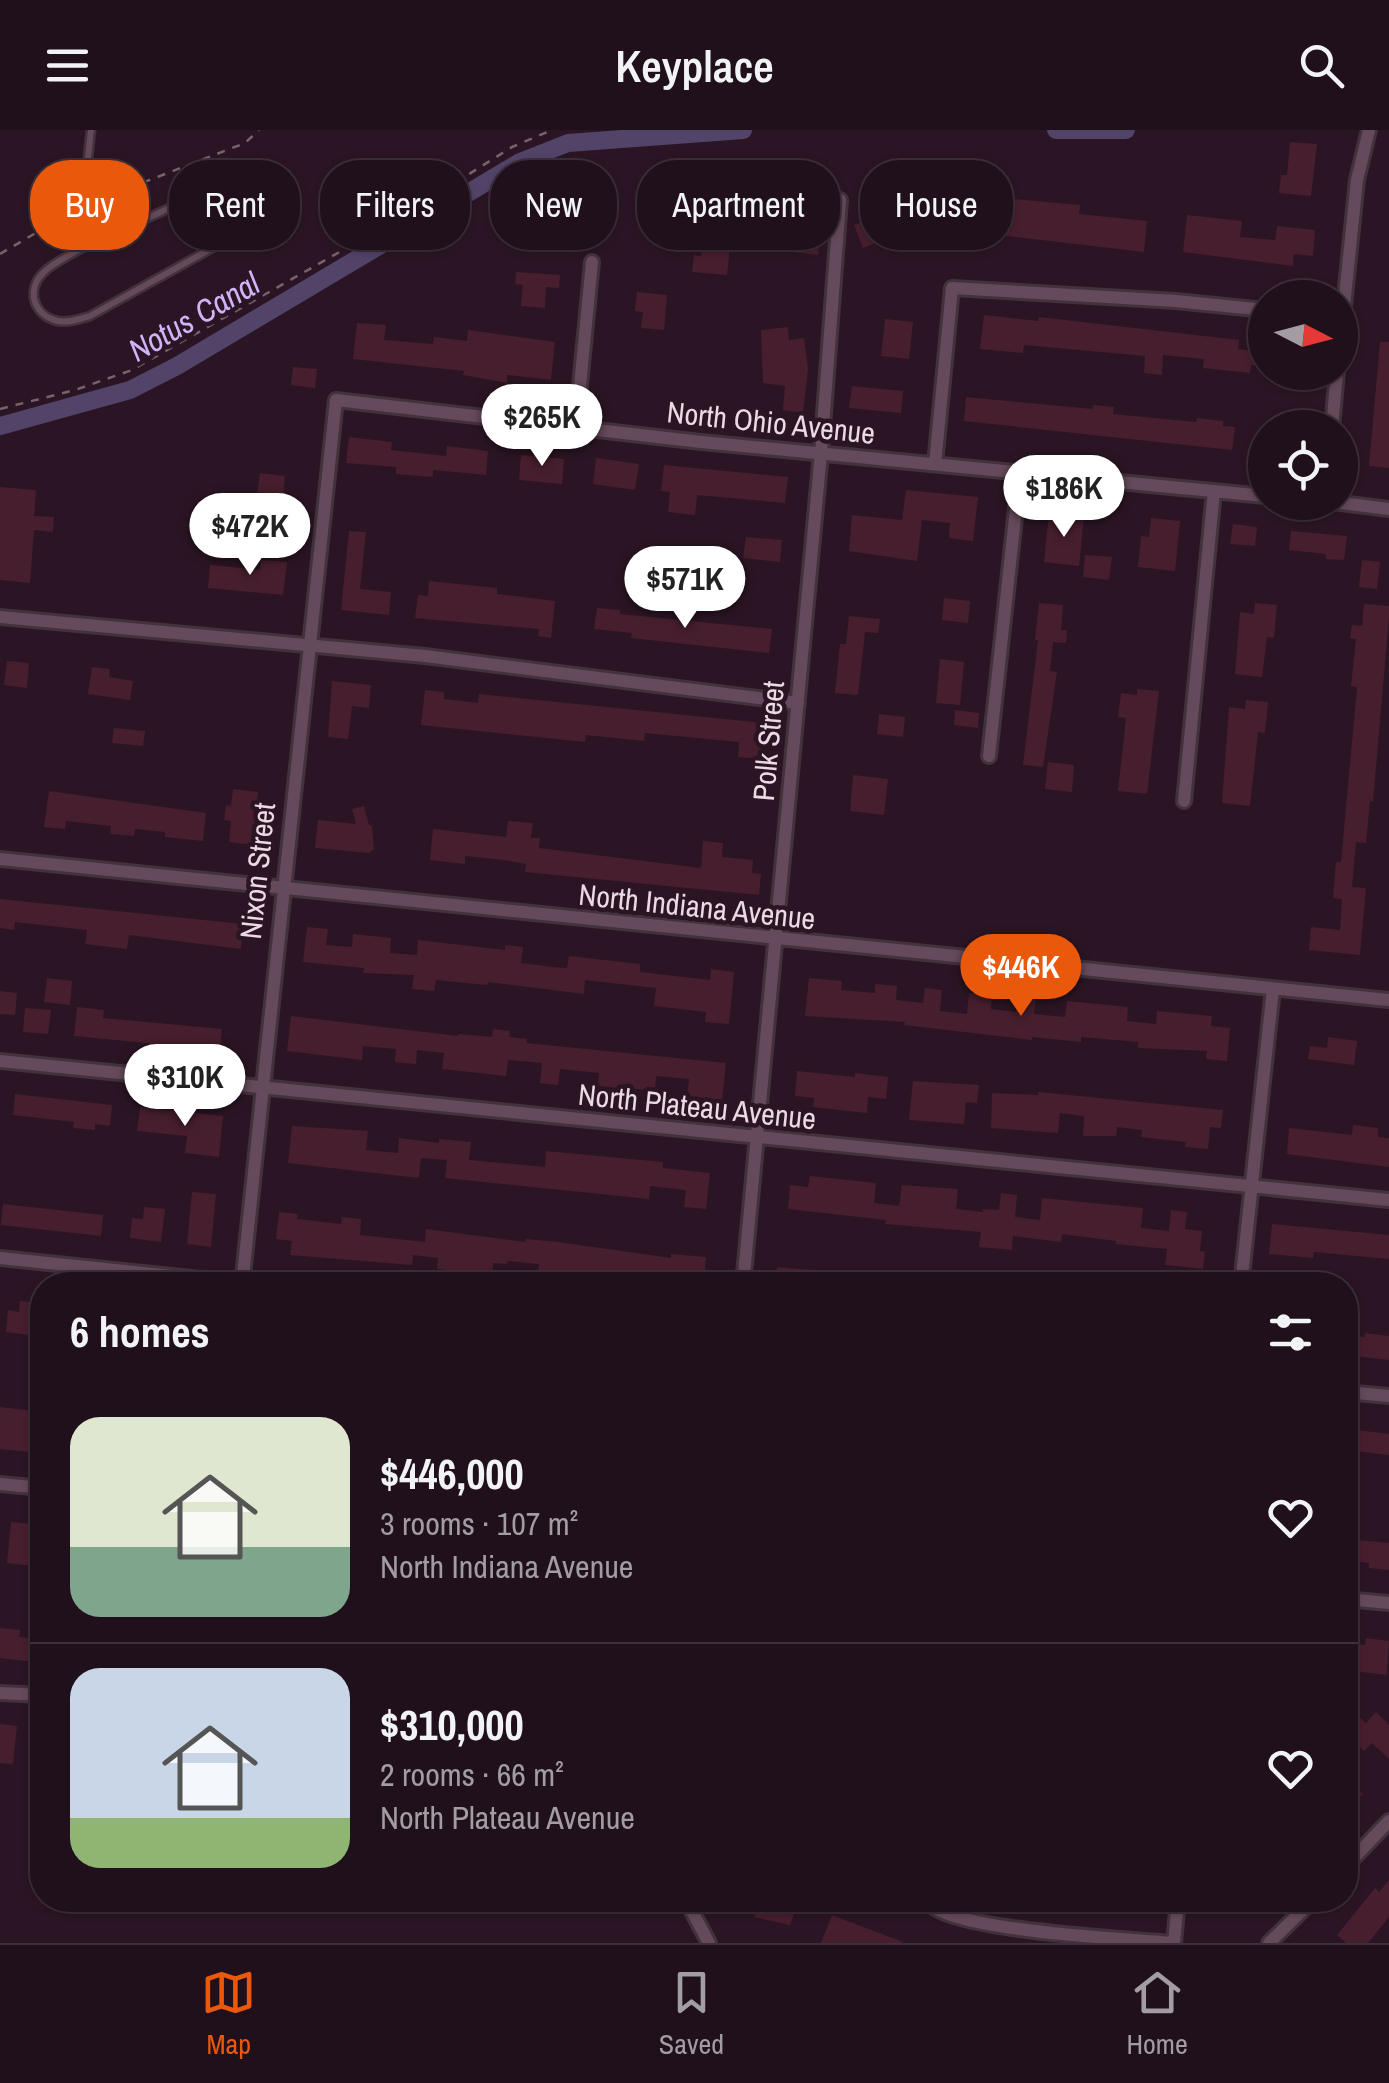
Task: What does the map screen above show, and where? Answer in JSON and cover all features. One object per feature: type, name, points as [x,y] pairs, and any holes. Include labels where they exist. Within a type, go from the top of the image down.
[{"type":"street","points":[[1345,280],[1357,180],[1369,130]]},
{"type":"street","name":"Polk Street","points":[[743,1272],[821,453],[836,250]]},
{"type":"street","points":[[576,428],[592,262]]},
{"type":"street","points":[[935,464],[952,288],[1248,308]]},
{"type":"street","name":"North Ohio Avenue","points":[[328,464],[336,400],[576,428],[1248,494]]},
{"type":"street","name":"Nixon Street","points":[[243,1272],[328,464]]},
{"type":"street","points":[[988,756],[1020,472]]},
{"type":"street","points":[[1184,801],[1214,491]]},
{"type":"street","points":[[1358,505],[1389,509]]},
{"type":"street","points":[[0,617],[425,656],[798,703]]},
{"type":"street","name":"North Indiana Avenue","points":[[0,859],[1389,1000]]},
{"type":"street","points":[[1242,1272],[1273,989]]},
{"type":"street","name":"North Plateau Avenue","points":[[0,1060],[1389,1200]]},
{"type":"street","points":[[0,1258],[130,1272]]},
{"type":"street","points":[[1358,1393],[1389,1396]]},
{"type":"street","points":[[0,1484],[30,1487]]},
{"type":"street","points":[[1358,1600],[1389,1603]]},
{"type":"street","points":[[0,1693],[30,1694]]},
{"type":"street","points":[[1358,1853],[1389,1821]]},
{"type":"street","points":[[693,1912],[710,1943]]},
{"type":"street","points":[[940,1912],[983,1926],[1173,1943],[1177,1912]]},
{"type":"street","points":[[1269,1943],[1301,1912]]},
{"type":"lane","points":[[87,160],[91,130]]},
{"type":"lane","points":[[248,172],[264,176],[270,184],[269,206],[234,238],[90,316],[72,322],[46,317],[36,309],[35,283],[44,272],[78,250],[248,172]]},
{"type":"path","points":[[149,180],[244,142],[259,130]]},
{"type":"path","points":[[0,409],[75,390],[132,370],[401,217],[512,147],[552,130]]},
{"type":"path","points":[[0,254],[30,236]]},
{"type":"building","points":[[1290,142],[1317,144],[1311,196],[1279,193],[1281,175],[1287,175]]},
{"type":"building","points":[[1013,199],[1080,205],[1079,214],[1147,221],[1144,252],[1013,237]]},
{"type":"building","points":[[1187,215],[1242,221],[1240,237],[1275,240],[1277,226],[1315,230],[1313,256],[1294,254],[1293,266],[1183,252]]},
{"type":"building","points":[[702,250],[730,250],[727,275],[692,272],[694,255],[701,256]]},
{"type":"building","points":[[792,250],[819,250],[818,255]]},
{"type":"building","points":[[516,272],[560,275],[559,288],[546,287],[545,308],[521,306],[523,285],[515,284]]},
{"type":"building","points":[[637,292],[667,295],[664,330],[641,328],[643,312],[635,311]]},
{"type":"building","points":[[984,315],[1038,321],[1039,317],[1239,340],[1238,349],[1248,350],[1248,373],[1203,368],[1204,359],[1163,355],[1162,375],[1144,373],[1145,356],[1024,345],[1023,353],[980,349]]},
{"type":"building","points":[[885,319],[913,322],[909,359],[881,356]]},
{"type":"building","points":[[357,323],[386,325],[384,340],[433,344],[434,337],[467,341],[468,330],[555,342],[551,380],[507,375],[507,383],[463,375],[464,371],[353,359]]},
{"type":"building","points":[[788,327],[789,340],[804,338],[808,369],[803,413],[783,410],[785,386],[763,383],[761,330]]},
{"type":"building","points":[[1380,342],[1389,342],[1389,468],[1369,466]]},
{"type":"building","points":[[293,367],[317,369],[315,388],[291,385]]},
{"type":"building","points":[[852,386],[903,391],[901,413],[849,408]]},
{"type":"building","points":[[966,397],[1093,409],[1093,405],[1114,407],[1113,414],[1223,421],[1223,426],[1235,427],[1232,450],[964,421]]},
{"type":"building","points":[[349,437],[392,442],[391,450],[446,456],[447,446],[488,451],[486,475],[433,470],[433,477],[396,474],[396,467],[346,463]]},
{"type":"building","points":[[521,455],[564,459],[562,484],[519,480]]},
{"type":"building","points":[[596,458],[639,464],[635,490],[593,484]]},
{"type":"building","points":[[664,465],[788,477],[785,503],[697,495],[695,515],[668,512],[670,492],[661,491]]},
{"type":"building","points":[[260,473],[285,476],[283,498],[257,495]]},
{"type":"building","points":[[0,487],[36,490],[34,516],[54,517],[53,532],[34,530],[30,583],[0,580]]},
{"type":"building","points":[[906,490],[978,497],[973,541],[949,538],[950,523],[922,520],[917,561],[849,551],[852,515],[902,520]]},
{"type":"building","points":[[1049,513],[1084,517],[1079,566],[1044,562]]},
{"type":"building","points":[[1151,518],[1180,521],[1175,571],[1138,567],[1141,536],[1149,537]]},
{"type":"building","points":[[1233,524],[1257,527],[1255,546],[1230,544]]},
{"type":"building","points":[[349,531],[366,532],[360,589],[391,592],[389,615],[341,610]]},
{"type":"building","points":[[1291,531],[1347,536],[1344,560],[1289,550]]},
{"type":"building","points":[[746,537],[782,540],[780,562],[743,558]]},
{"type":"building","points":[[1085,555],[1112,557],[1109,580],[1083,577]]},
{"type":"building","points":[[261,560],[287,562],[283,595],[208,588],[210,565],[260,570]]},
{"type":"building","points":[[1362,560],[1380,562],[1377,589],[1359,587]]},
{"type":"building","points":[[429,581],[497,588],[497,594],[555,601],[551,638],[538,636],[539,629],[415,618],[418,595],[428,596]]},
{"type":"building","points":[[944,598],[970,601],[968,623],[942,620]]},
{"type":"building","points":[[1039,603],[1063,605],[1061,630],[1067,630],[1066,643],[1053,642],[1050,671],[1057,672],[1043,767],[1023,765]]},
{"type":"building","points":[[1255,603],[1277,605],[1274,638],[1267,637],[1262,677],[1235,674],[1240,612],[1254,614]]},
{"type":"building","points":[[1364,604],[1389,606],[1389,617],[1373,802],[1370,801],[1366,843],[1356,842],[1352,887],[1366,888],[1360,955],[1309,950],[1311,927],[1340,930],[1342,899],[1333,898],[1336,862],[1341,862],[1357,687],[1351,686],[1356,639],[1350,638],[1352,625],[1362,626]]},
{"type":"building","points":[[597,608],[620,610],[620,614],[772,629],[769,653],[631,638],[632,633],[594,629]]},
{"type":"building","points":[[849,616],[880,619],[878,633],[865,632],[858,695],[835,693],[840,644],[846,644]]},
{"type":"building","points":[[940,659],[964,662],[960,705],[936,703]]},
{"type":"building","points":[[7,661],[29,663],[27,688],[4,685]]},
{"type":"building","points":[[92,667],[110,669],[109,677],[133,681],[130,700],[88,694]]},
{"type":"building","points":[[332,681],[371,685],[369,708],[352,706],[348,739],[328,737]]},
{"type":"building","points":[[1137,689],[1159,691],[1147,794],[1118,791],[1126,718],[1118,717],[1121,693],[1137,695]]},
{"type":"building","points":[[425,690],[444,692],[444,699],[478,703],[479,694],[774,724],[772,745],[763,744],[762,759],[738,757],[739,742],[645,733],[644,741],[586,735],[585,742],[421,725]]},
{"type":"building","points":[[1246,700],[1268,702],[1265,733],[1258,732],[1250,806],[1222,803],[1229,707],[1245,709]]},
{"type":"building","points":[[955,710],[979,713],[978,728],[954,725]]},
{"type":"building","points":[[879,714],[905,717],[903,737],[877,734]]},
{"type":"building","points":[[114,728],[145,731],[143,746],[112,743]]},
{"type":"building","points":[[1048,762],[1074,765],[1072,792],[1045,789]]},
{"type":"building","points":[[853,775],[888,779],[884,815],[850,811]]},
{"type":"building","points":[[233,789],[258,792],[253,845],[229,842],[231,821],[224,820]]},
{"type":"building","points":[[49,791],[206,813],[203,841],[135,829],[134,836],[110,834],[111,826],[66,821],[65,829],[44,827]]},
{"type":"building","points":[[364,806],[372,826],[374,849],[369,853],[315,848],[318,820],[356,824],[352,809]]},
{"type":"building","points":[[508,821],[533,823],[531,838],[540,838],[539,848],[701,868],[703,841],[723,843],[722,857],[753,860],[752,873],[761,874],[759,895],[525,872],[526,864],[504,860],[465,856],[465,864],[430,860],[433,829],[506,837]]},
{"type":"building","points":[[0,899],[243,924],[241,949],[129,935],[127,949],[85,944],[87,930],[15,922],[14,930],[0,928]]},
{"type":"building","points":[[307,927],[328,929],[326,945],[352,947],[353,934],[391,938],[390,953],[417,955],[418,940],[505,950],[505,945],[523,947],[521,963],[553,967],[567,968],[569,956],[640,964],[640,972],[710,980],[711,969],[734,972],[729,1024],[705,1022],[706,1012],[654,1006],[656,988],[585,980],[584,994],[436,980],[434,991],[412,989],[414,975],[363,973],[364,968],[303,962]]},
{"type":"building","points":[[47,978],[72,981],[70,1005],[44,1002]]},
{"type":"building","points":[[809,978],[842,981],[841,990],[875,993],[875,984],[897,986],[896,1000],[923,1003],[925,988],[942,990],[940,1011],[967,1014],[969,993],[992,996],[991,1009],[1016,1012],[1018,995],[1036,997],[1034,1014],[1065,1017],[1067,1001],[1128,1007],[1127,1021],[1156,1024],[1157,1011],[1212,1016],[1211,1026],[1230,1028],[1227,1061],[1206,1059],[1207,1051],[1138,1048],[1138,1042],[1081,1037],[1081,1042],[1032,1040],[904,1025],[905,1022],[805,1016]]},
{"type":"building","points":[[0,991],[17,993],[15,1015],[0,1014]]},
{"type":"building","points":[[77,1007],[104,1010],[103,1018],[222,1029],[220,1050],[74,1036]]},
{"type":"building","points":[[25,1008],[51,1010],[48,1034],[23,1032]]},
{"type":"building","points":[[291,1016],[458,1036],[492,1037],[493,1029],[510,1031],[509,1037],[527,1039],[526,1043],[726,1063],[722,1100],[687,1096],[689,1079],[656,1076],[655,1090],[619,1088],[598,1086],[599,1073],[560,1069],[558,1085],[540,1083],[542,1063],[508,1060],[506,1076],[442,1069],[444,1053],[417,1050],[416,1064],[395,1062],[396,1049],[363,1046],[362,1060],[287,1051]]},
{"type":"building","points":[[1328,1037],[1357,1041],[1354,1065],[1308,1059],[1310,1046],[1327,1048]]},
{"type":"building","points":[[797,1071],[888,1077],[886,1099],[868,1097],[867,1113],[813,1107],[814,1098],[795,1096]]},
{"type":"building","points":[[913,1081],[979,1085],[977,1103],[966,1102],[964,1124],[909,1120]]},
{"type":"building","points":[[1038,1092],[1223,1110],[1221,1128],[1210,1127],[1208,1149],[1185,1147],[1186,1142],[1141,1137],[1142,1130],[1117,1127],[1116,1136],[1083,1136],[1084,1116],[1060,1113],[1058,1133],[991,1128],[992,1093]]},
{"type":"building","points":[[15,1094],[112,1105],[110,1126],[95,1124],[95,1130],[73,1128],[74,1122],[13,1115]]},
{"type":"building","points":[[140,1107],[223,1116],[219,1157],[185,1153],[187,1136],[137,1131]]},
{"type":"building","points":[[1353,1125],[1378,1128],[1378,1137],[1389,1138],[1389,1167],[1287,1154],[1289,1128],[1352,1135]]},
{"type":"building","points":[[292,1126],[368,1131],[366,1150],[398,1153],[399,1138],[471,1142],[469,1160],[545,1167],[546,1151],[663,1162],[663,1168],[710,1173],[706,1209],[684,1207],[686,1190],[650,1186],[649,1199],[445,1178],[447,1160],[421,1158],[419,1178],[288,1163]]},
{"type":"building","points":[[810,1176],[876,1183],[874,1203],[899,1206],[902,1185],[958,1189],[956,1209],[983,1212],[999,1210],[1001,1193],[1017,1195],[1015,1217],[1040,1220],[1042,1198],[1143,1208],[1141,1228],[1169,1231],[1171,1210],[1187,1212],[1185,1229],[1202,1231],[1203,1269],[1165,1265],[1167,1249],[1116,1241],[1062,1234],[1061,1242],[1013,1236],[1012,1250],[979,1247],[981,1232],[885,1224],[886,1220],[788,1209],[790,1185],[808,1187]]},
{"type":"building","points":[[192,1192],[216,1194],[211,1247],[187,1244]]},
{"type":"building","points":[[3,1204],[103,1215],[101,1236],[1,1225]]},
{"type":"building","points":[[144,1207],[165,1209],[161,1242],[130,1238],[132,1218],[143,1219]]},
{"type":"building","points":[[279,1212],[298,1214],[297,1219],[341,1224],[342,1217],[361,1219],[360,1235],[425,1242],[426,1229],[671,1258],[671,1254],[706,1257],[705,1272],[538,1272],[539,1264],[507,1261],[493,1263],[492,1272],[464,1272],[437,1269],[438,1258],[413,1255],[412,1265],[290,1255],[292,1241],[276,1239]]},
{"type":"building","points":[[1272,1224],[1389,1235],[1389,1259],[1314,1252],[1313,1258],[1269,1254]]},
{"type":"building","points":[[777,1267],[836,1272],[776,1272]]},
{"type":"building","points":[[20,1301],[30,1302],[30,1335],[6,1332],[8,1310],[19,1312]]},
{"type":"building","points":[[1365,1333],[1389,1336],[1389,1360],[1358,1356],[1358,1336],[1365,1337]]},
{"type":"building","points":[[0,1407],[30,1411],[30,1452],[0,1449]]},
{"type":"building","points":[[1358,1430],[1389,1434],[1389,1455],[1358,1451]]},
{"type":"building","points":[[11,1522],[30,1524],[30,1566],[7,1563]]},
{"type":"building","points":[[1358,1540],[1389,1543],[1389,1570],[1369,1568],[1369,1563],[1358,1562]]},
{"type":"building","points":[[0,1628],[20,1630],[19,1637],[30,1638],[30,1662],[0,1658]]},
{"type":"building","points":[[1366,1638],[1389,1641],[1387,1675],[1358,1672],[1358,1644],[1365,1645]]},
{"type":"building","points":[[1376,1712],[1389,1725],[1389,1759],[1372,1743],[1364,1751],[1358,1746],[1358,1716],[1366,1723]]},
{"type":"building","points":[[0,1724],[17,1726],[13,1764],[0,1763]]},
{"type":"building","points":[[1389,1880],[1389,1917],[1368,1943],[1346,1943],[1337,1935],[1375,1888],[1379,1892]]},
{"type":"building","points":[[756,1912],[795,1912],[790,1925],[754,1917]]},
{"type":"building","points":[[832,1915],[903,1942],[821,1943]]},
{"type":"waterway","name":"Notus Canal","points":[[0,426],[130,390],[177,366],[520,162],[568,143],[743,130]]},
{"type":"waterway","name":"Notus Canal","points":[[1056,130],[1126,130]]}]
